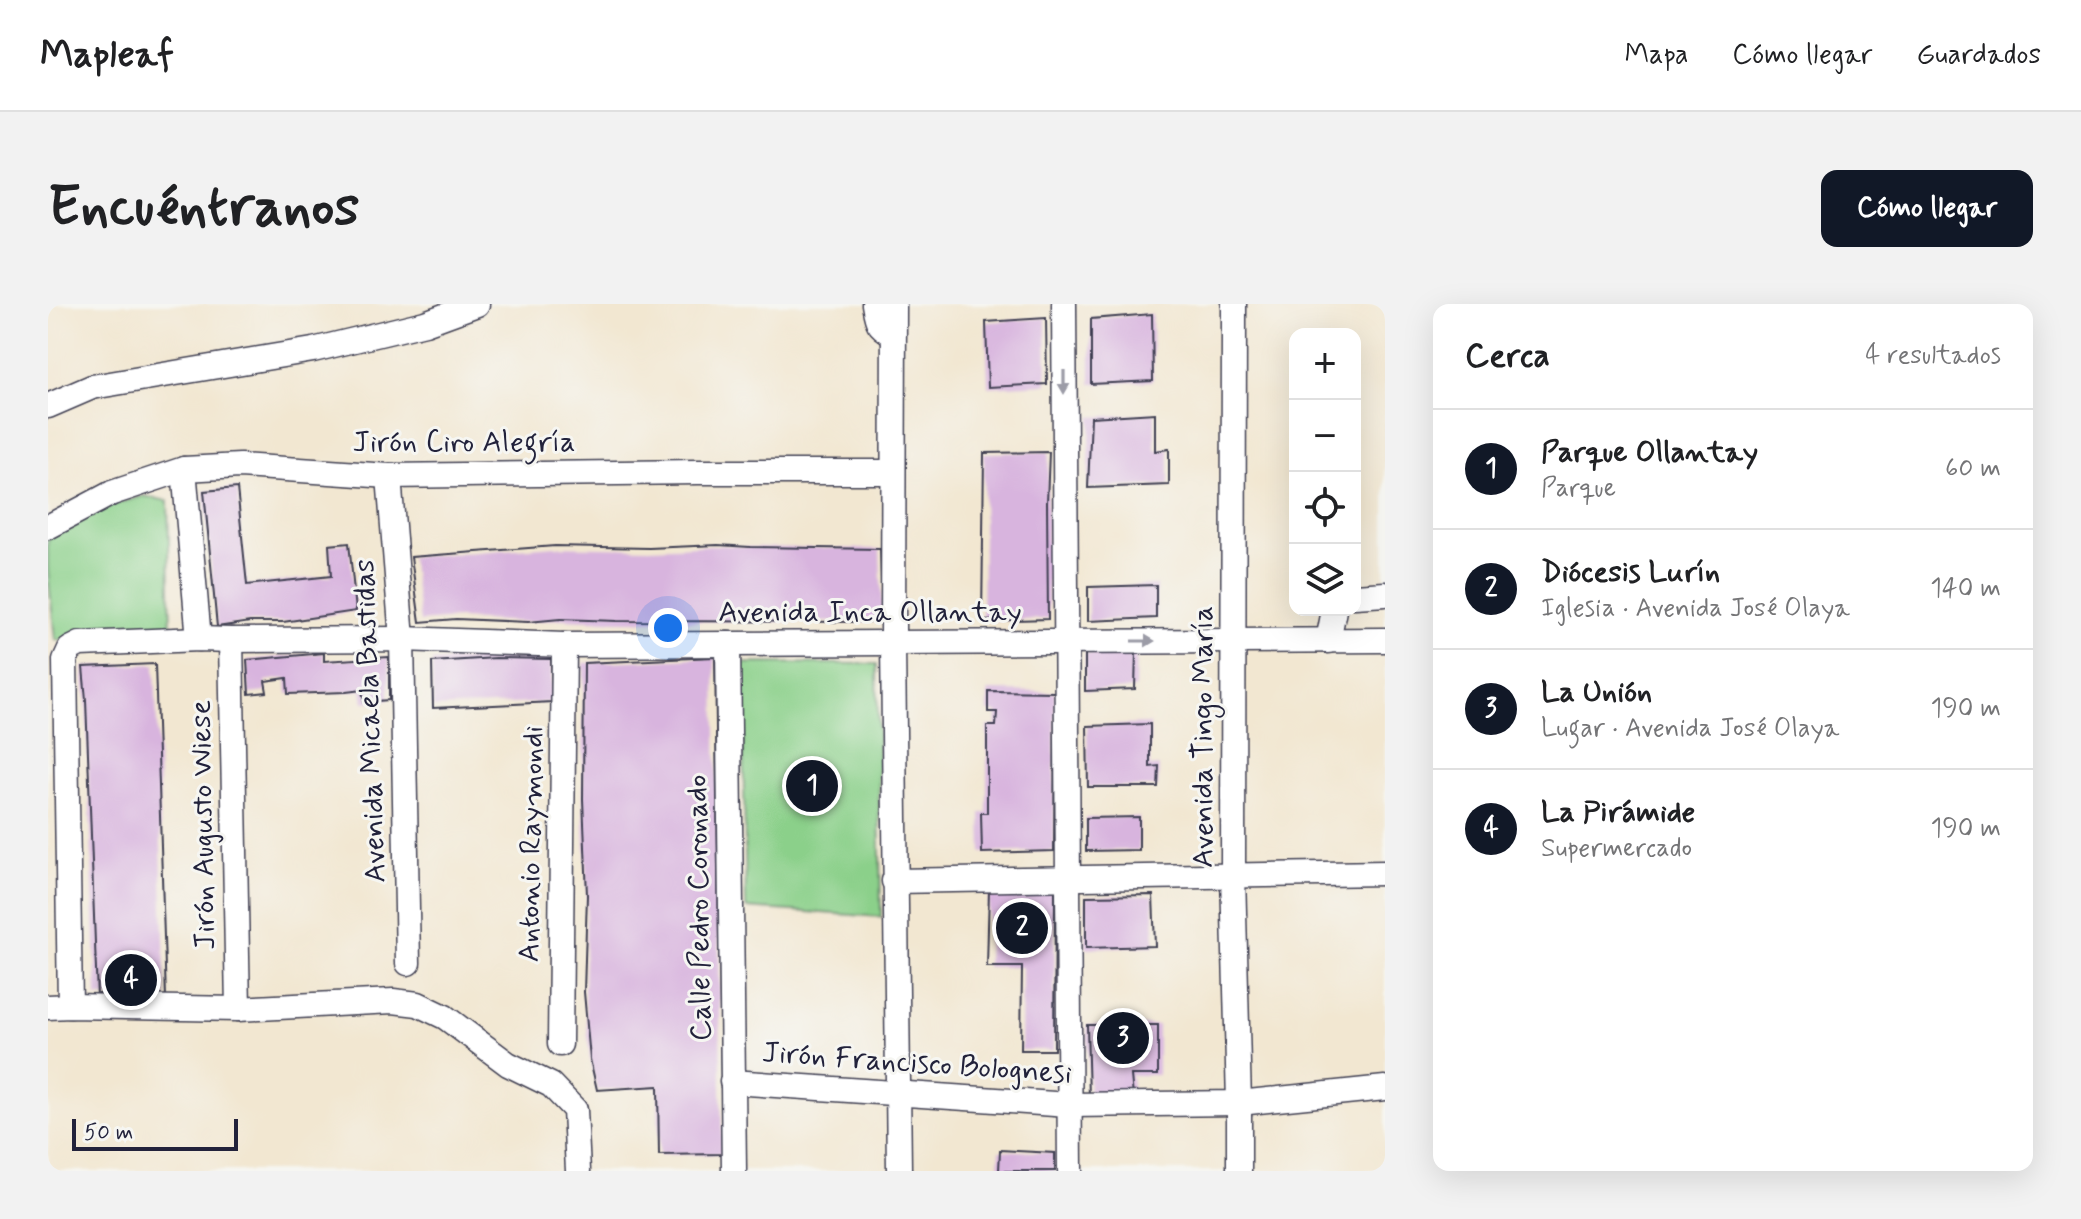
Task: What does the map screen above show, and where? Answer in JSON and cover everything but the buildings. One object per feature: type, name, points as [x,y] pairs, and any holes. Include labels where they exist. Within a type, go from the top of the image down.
[{"type":"street","points":[[48,406],[92,387],[313,350],[425,323],[477,304]]},
{"type":"street","points":[[874,304],[877,321],[883,329],[893,334]]},
{"type":"street","points":[[894,304],[894,881],[899,1171]]},
{"type":"street","points":[[1064,304],[1070,1171]]},
{"type":"street","name":"Avenida Tingo María","points":[[1234,304],[1233,875],[1239,1171]]},
{"type":"street","name":"Jirón Ciro Alegría","points":[[48,527],[112,493],[184,469],[240,466],[389,476],[892,472]]},
{"type":"street","points":[[184,469],[199,639]]},
{"type":"street","name":"Avenida Micaela Bastidas","points":[[389,476],[402,639],[408,963]]},
{"type":"street","points":[[1361,596],[1385,594]]},
{"type":"street","points":[[1328,641],[1333,616]]},
{"type":"street","name":"Avenida Inca Ollantay","points":[[59,1006],[65,660],[70,649],[80,644],[199,639],[402,639],[564,645],[1385,640]]},
{"type":"street","name":"Jirón Augusto Wiese","points":[[231,640],[238,1009]]},
{"type":"street","name":"Calle Pedro Coronado","points":[[728,644],[734,1171]]},
{"type":"street","name":"Antonio Raymondi","points":[[560,1044],[564,645]]},
{"type":"street","points":[[894,881],[1385,873]]},
{"type":"street","points":[[59,1006],[238,1009],[393,1001],[418,1004],[445,1017],[508,1064],[551,1085],[575,1110],[578,1171]]},
{"type":"street","name":"Jirón Francisco Bolognesi","points":[[732,1082],[1069,1105],[1239,1103],[1385,1088]]},
{"type":"green space","points":[[144,496],[168,501],[171,632],[55,640],[48,539],[63,526],[105,507]]},
{"type":"green space","points":[[742,663],[877,664],[881,917],[746,908]]},
{"type":"place","name":"Parque Ollantay","points":[[812,786]]},
{"type":"place","name":"Diócesis Lurín","points":[[1022,928]]},
{"type":"place","name":"La Pirámide","points":[[131,980]]},
{"type":"place","name":"La Unión","points":[[1123,1038]]}]
